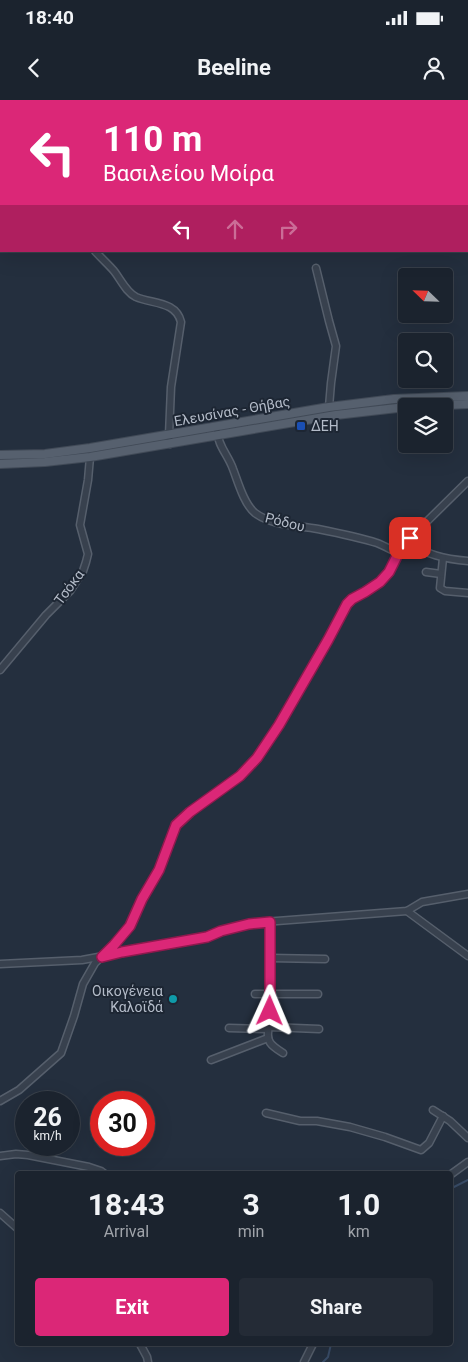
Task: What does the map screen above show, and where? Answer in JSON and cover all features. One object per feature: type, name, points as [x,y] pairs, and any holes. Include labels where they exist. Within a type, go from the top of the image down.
[{"type":"main road","name":"Ελευσίνας - Θήβας","points":[[0,464],[90,457],[170,444],[217,431],[329,407],[394,399],[468,396]]},
{"type":"main road","points":[[453,405],[468,404]]},
{"type":"main road","name":"Ελευσίνας - Θήβας","points":[[0,455],[65,452],[168,435],[217,431],[336,414],[398,408]]},
{"type":"street","points":[[96,252],[132,295],[168,306],[175,310],[180,317],[181,322],[171,387],[168,435],[170,444]]},
{"type":"street","points":[[316,268],[328,321],[336,346],[329,407]]},
{"type":"street","name":"Ρόδου","points":[[217,431],[221,447],[229,460],[248,505],[256,514],[273,521],[367,540],[398,553]]},
{"type":"street","name":"Τσόκα","points":[[0,670],[46,615],[70,591],[83,571],[88,554],[80,525],[90,457]]},
{"type":"street","points":[[0,1101],[19,1090],[61,1053],[83,984],[94,963],[118,941],[130,926],[142,899],[159,870],[176,825],[190,812],[240,776],[257,758],[283,718],[347,604],[380,582],[389,572],[398,553],[407,541],[468,482]]},
{"type":"street","points":[[407,541],[422,551],[443,558],[468,561]]},
{"type":"street","points":[[443,558],[440,588],[442,590],[468,593]]},
{"type":"street","points":[[426,572],[441,574]]},
{"type":"street","points":[[0,964],[102,957],[207,937],[221,931],[249,924],[407,911],[424,902],[468,894]]},
{"type":"street","points":[[407,911],[468,956]]},
{"type":"street","points":[[270,922],[268,1038],[272,1046],[283,1053]]},
{"type":"street","points":[[270,958],[325,959]]},
{"type":"street","points":[[255,994],[318,994]]},
{"type":"street","points":[[229,1028],[319,1029]]},
{"type":"street","points":[[211,1060],[268,1038]]},
{"type":"street","points":[[434,1110],[468,1138]]},
{"type":"street","points":[[266,1113],[300,1121],[316,1121],[350,1127],[385,1136],[421,1150],[429,1143],[443,1116]]},
{"type":"street","points":[[0,1156],[28,1155],[101,1171]]},
{"type":"street","points":[[453,1173],[468,1162]]},
{"type":"street","points":[[0,1213],[15,1226]]},
{"type":"street","points":[[141,1346],[148,1362]]},
{"type":"street","points":[[304,1362],[312,1346]]},
{"type":"waterway","points":[[453,1188],[468,1180]]},
{"type":"waterway","points":[[323,1362],[328,1357],[331,1346]]},
{"type":"place","name":"ΔΕΗ","points":[[301,426]]},
{"type":"place","name":"Οικογένεια Καλοϊδά","points":[[173,999]]},
{"type":"route","points":[[270,1011],[270,922],[249,924],[221,931],[207,937],[102,957],[128,931],[142,899],[159,870],[179,820],[240,776],[257,758],[279,725],[347,604],[380,582],[389,572],[400,550],[410,538]]}]
